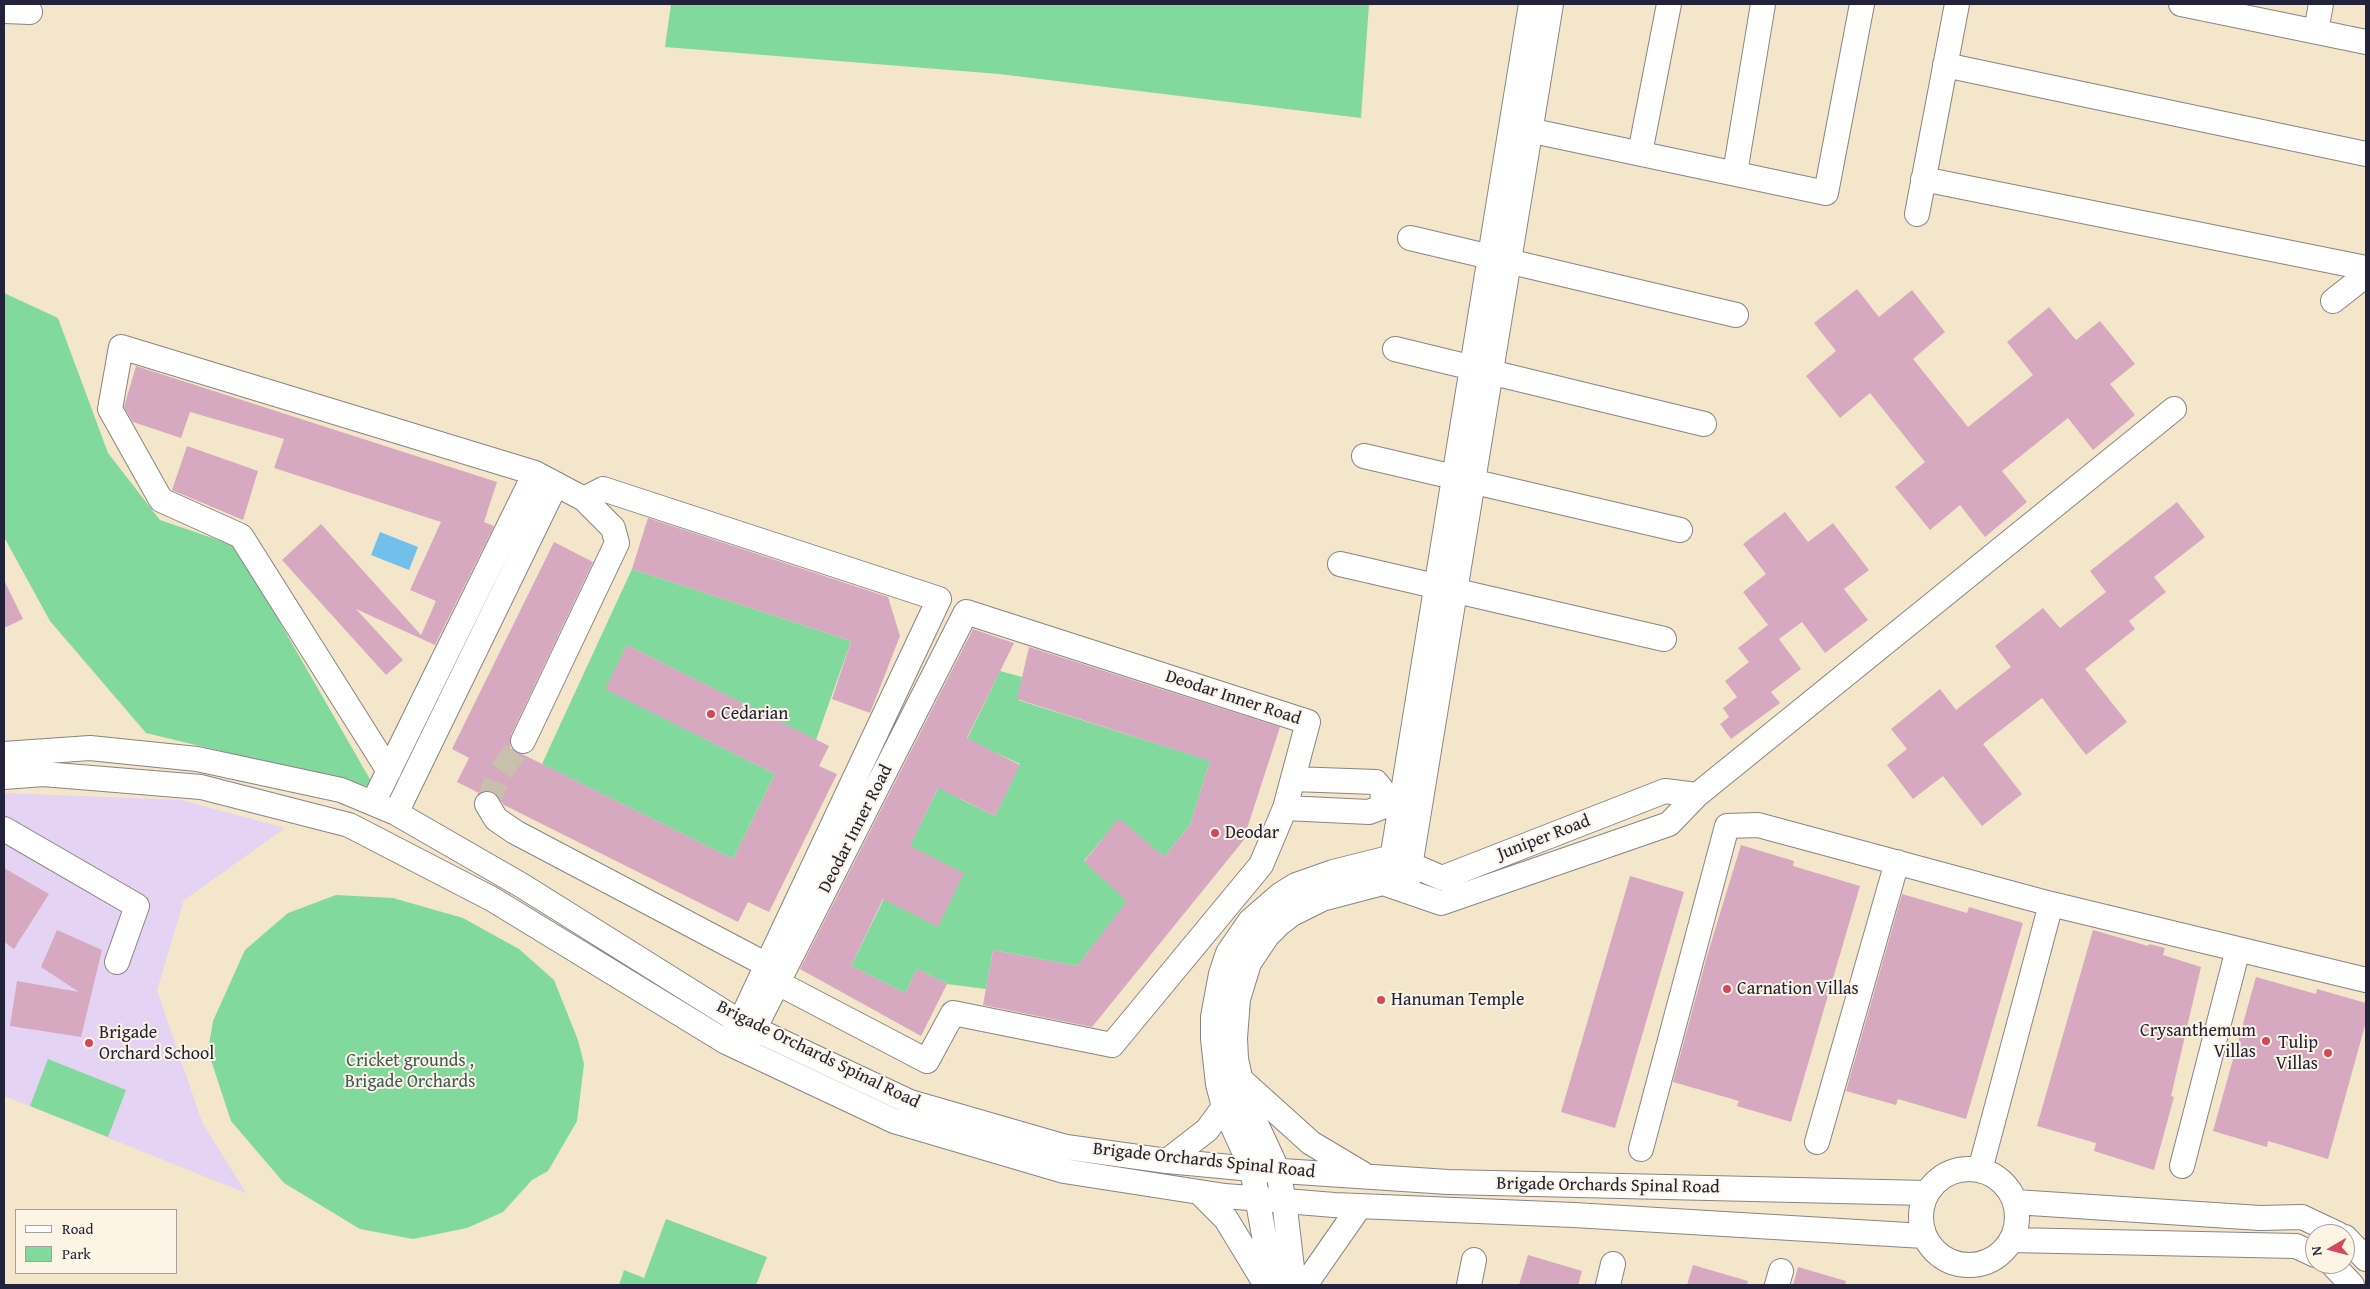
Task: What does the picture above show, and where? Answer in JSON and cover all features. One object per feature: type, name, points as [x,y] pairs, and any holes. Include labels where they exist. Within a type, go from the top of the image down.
[{"type":"street","points":[[1397,888],[1521,128],[1532,4]]},
{"type":"street","points":[[1521,128],[1551,4]]},
{"type":"street","points":[[1640,153],[1669,4]]},
{"type":"street","points":[[1735,173],[1763,4]]},
{"type":"street","points":[[1521,128],[1826,193],[1862,4]]},
{"type":"street","points":[[1917,214],[1957,4]]},
{"type":"street","points":[[2181,4],[2366,42]]},
{"type":"street","points":[[2316,31],[2321,4]]},
{"type":"street","points":[[4,11],[30,12]]},
{"type":"street","points":[[1945,66],[2366,154]]},
{"type":"street","points":[[1923,179],[2366,268]]},
{"type":"street","points":[[1410,238],[1736,315]]},
{"type":"street","points":[[2333,301],[2366,275]]},
{"type":"street","points":[[389,772],[242,536],[161,500],[110,409],[121,347],[535,473],[584,499],[613,528],[617,543],[523,740]]},
{"type":"street","points":[[1395,349],[1704,424]]},
{"type":"street","points":[[1294,1285],[1284,1200],[1278,1170],[1253,1119],[1240,1079],[1235,1038],[1238,999],[1249,963],[1262,942],[1279,924],[1306,905],[1347,891],[1383,883],[1441,904],[1669,824],[1697,795],[2174,409]]},
{"type":"street","points":[[1364,456],[1680,530]]},
{"type":"street","points":[[373,804],[535,473]]},
{"type":"street","points":[[396,813],[556,484]]},
{"type":"street","points":[[584,499],[604,489],[939,599],[773,974],[748,1025],[734,1046]]},
{"type":"street","points":[[1340,564],[1664,639]]},
{"type":"street","name":"Deodar Inner Road","points":[[966,612],[1308,722],[1285,808],[1261,865],[1112,1045],[953,1013],[927,1061],[773,974],[966,612]]},
{"type":"street","name":"Brigade Orchards Spinal Road","points":[[4,754],[90,748],[197,759],[342,790],[396,813],[521,885],[748,1025],[910,1102],[1066,1147],[1167,1161],[1252,1169],[1448,1182],[1926,1193]]},
{"type":"street","points":[[238,796],[243,769]]},
{"type":"street","name":"Brigade Orchards Spinal Road","points":[[4,777],[43,774],[201,786],[349,825],[492,899],[734,1046],[894,1121],[1064,1172],[1258,1199],[1924,1236]]},
{"type":"street","points":[[1285,808],[1369,812],[1382,808],[1383,791],[1376,782],[1293,778]]},
{"type":"street","name":"Juniper Road","points":[[1402,861],[1442,878],[1664,792],[1697,795]]},
{"type":"street","points":[[487,804],[496,819],[515,832],[773,974]]},
{"type":"street","points":[[1641,1149],[1727,826],[1758,825],[2051,904],[2366,980]]},
{"type":"street","points":[[4,829],[137,906],[117,962]]},
{"type":"street","points":[[1273,1285],[1252,1169],[1224,1106],[1214,1062],[1213,1017],[1221,974],[1228,953],[1238,936],[1264,907],[1296,885],[1324,875],[1402,861]]},
{"type":"street","points":[[1817,1142],[1897,862]]},
{"type":"street","points":[[1980,1170],[2051,904]]},
{"type":"street","points":[[2182,1166],[2238,949]]},
{"type":"street","points":[[1240,1079],[1311,1143],[1367,1176]]},
{"type":"street","points":[[1167,1161],[1207,1130],[1224,1106]]},
{"type":"street","points":[[1964,1168],[1980,1170],[1995,1176],[2007,1187],[2014,1202],[2017,1215],[2016,1228],[2011,1240],[2002,1253],[1988,1262],[1973,1266],[1955,1275],[1943,1258],[1932,1249],[1924,1236],[1920,1222],[1921,1207],[1926,1193],[1936,1181],[1949,1172],[1964,1168]]},
{"type":"street","points":[[1199,1192],[1226,1219],[1266,1285]]},
{"type":"street","points":[[2014,1202],[2260,1218],[2302,1218],[2316,1224]]},
{"type":"street","points":[[1305,1285],[1360,1206]]},
{"type":"street","points":[[2011,1240],[2296,1246],[2305,1250]]},
{"type":"street","points":[[2355,1247],[2366,1259]]},
{"type":"street","points":[[1470,1285],[1474,1260]]},
{"type":"street","points":[[2342,1274],[2352,1285]]},
{"type":"shaded area","name":"Brigade Orchard School","points":[[4,793],[181,800],[285,828],[184,900],[157,990],[202,1122],[246,1193],[4,1096]]},
{"type":"green space","points":[[671,4],[1369,4],[1361,118],[999,74],[665,47]]},
{"type":"green space","points":[[4,293],[58,318],[108,453],[160,520],[236,546],[375,788],[146,733],[50,621],[4,537]]},
{"type":"green space","points":[[632,569],[851,641],[816,740],[627,645],[606,689],[775,774],[733,859],[542,764]]},
{"type":"green space","points":[[1000,671],[1022,677],[1018,700],[1189,754],[1216,742],[1190,825],[1164,857],[1119,819],[1084,861],[1141,884],[1077,966],[993,950],[986,989],[947,984],[917,969],[905,993],[851,966],[945,774],[960,799],[995,816],[1020,764],[986,748],[976,767],[958,758]]},
{"type":"green space","name":"Cricket grounds , Brigade Orchards","points":[[336,895],[393,898],[463,918],[519,949],[554,980],[578,1040],[584,1064],[577,1121],[548,1171],[532,1180],[503,1212],[467,1228],[413,1239],[360,1229],[284,1183],[231,1121],[208,1051],[213,1021],[245,950],[288,913]]},
{"type":"green space","points":[[48,1059],[126,1090],[108,1137],[30,1106]]},
{"type":"green space","points":[[666,1219],[767,1257],[756,1285],[619,1285],[624,1270],[644,1278]]},
{"type":"water","points":[[380,532],[418,547],[409,570],[371,555]]},
{"type":"building","points":[[1857,289],[1879,317],[1912,290],[1945,332],[1913,359],[1968,427],[2033,375],[2007,342],[2049,307],[2076,340],[2100,321],[2135,364],[2110,384],[2135,415],[2093,450],[2068,418],[2002,471],[2027,502],[1985,537],[1960,505],[1930,530],[1895,487],[1925,462],[1870,393],[1840,418],[1806,376],[1836,351],[1814,323]]},
{"type":"building","points":[[136,366],[497,482],[484,522],[494,526],[435,645],[356,609],[403,660],[386,675],[282,560],[321,524],[421,635],[436,601],[410,590],[441,522],[274,468],[284,439],[190,412],[181,438],[133,422],[124,407]]},
{"type":"building","points":[[187,446],[258,471],[243,520],[172,490]]},
{"type":"building","points":[[2177,502],[2205,537],[2154,577],[2166,592],[2129,621],[2135,629],[2085,669],[2127,722],[2086,755],[2042,698],[1983,744],[2022,794],[1982,826],[1943,776],[1913,799],[1887,765],[1907,749],[1891,729],[1940,689],[1956,710],[2011,667],[1995,646],[2043,608],[2060,628],[2106,592],[2090,571]]},
{"type":"building","points":[[1785,512],[1808,542],[1833,523],[1869,570],[1844,589],[1868,620],[1825,653],[1802,622],[1779,639],[1801,669],[1771,692],[1780,703],[1731,739],[1720,724],[1729,717],[1723,708],[1737,697],[1725,681],[1749,662],[1738,648],[1768,625],[1743,592],[1766,574],[1743,544]]},
{"type":"building","points":[[648,518],[888,597],[900,636],[870,713],[832,699],[851,641],[632,569]]},
{"type":"building","name":"Cedarian","points":[[554,542],[593,562],[511,735],[510,748],[733,859],[775,774],[605,689],[627,645],[829,746],[819,766],[837,774],[769,912],[748,902],[738,922],[504,805],[493,792],[486,790],[479,793],[457,782],[469,758],[452,749]]},
{"type":"building","points":[[4,580],[23,619],[4,628]]},
{"type":"building","points":[[973,629],[1014,643],[967,738],[1020,765],[995,816],[938,788],[910,846],[964,873],[938,927],[883,899],[851,966],[905,993],[917,969],[947,984],[921,1036],[800,969]]},
{"type":"building","points":[[1029,647],[1280,727],[1243,841],[1092,1027],[983,1005],[993,950],[1077,966],[1127,901],[1084,862],[1119,818],[1164,857],[1190,825],[1210,761],[1017,699]]},
{"type":"building","points":[[1741,845],[1794,861],[1793,866],[1860,886],[1791,1122],[1737,1106],[1739,1101],[1673,1082],[1707,956]]},
{"type":"building","points":[[4,868],[49,894],[14,949],[4,942]]},
{"type":"building","points":[[1630,876],[1684,892],[1615,1128],[1561,1112]]},
{"type":"building","points":[[1902,894],[1967,913],[1969,907],[2023,923],[1966,1119],[1898,1099],[1896,1105],[1846,1091]]},
{"type":"building","points":[[57,930],[102,950],[81,1037],[10,1026],[17,981],[79,992],[41,967]]},
{"type":"building","points":[[2093,930],[2148,946],[2149,944],[2165,948],[2163,955],[2201,967],[2171,1096],[2174,1097],[2154,1170],[2094,1151],[2096,1143],[2037,1126]]},
{"type":"building","points":[[2256,977],[2316,994],[2317,989],[2366,1003],[2366,1022],[2328,1159],[2268,1141],[2267,1147],[2213,1131]]},
{"type":"building","points":[[1528,1255],[1582,1271],[1578,1285],[1519,1285]]},
{"type":"building","points":[[1693,1265],[1748,1281],[1747,1285],[1687,1285]]},
{"type":"building","points":[[1798,1267],[1846,1281],[1845,1285],[1793,1285]]},
{"type":"tunnel","points":[[487,804],[500,772],[523,741]]},
{"type":"place","name":"Cedarian","points":[[711,714]]},
{"type":"place","name":"Deodar","points":[[1215,833]]},
{"type":"place","name":"Carnation Villas","points":[[1727,989]]},
{"type":"place","name":"Hanuman Temple","points":[[1381,1000]]},
{"type":"place","name":"Crysanthemum Villas","points":[[2266,1041]]},
{"type":"place","name":"Brigade Orchard School","points":[[89,1043]]},
{"type":"place","name":"Tulip Villas","points":[[2328,1053]]}]
